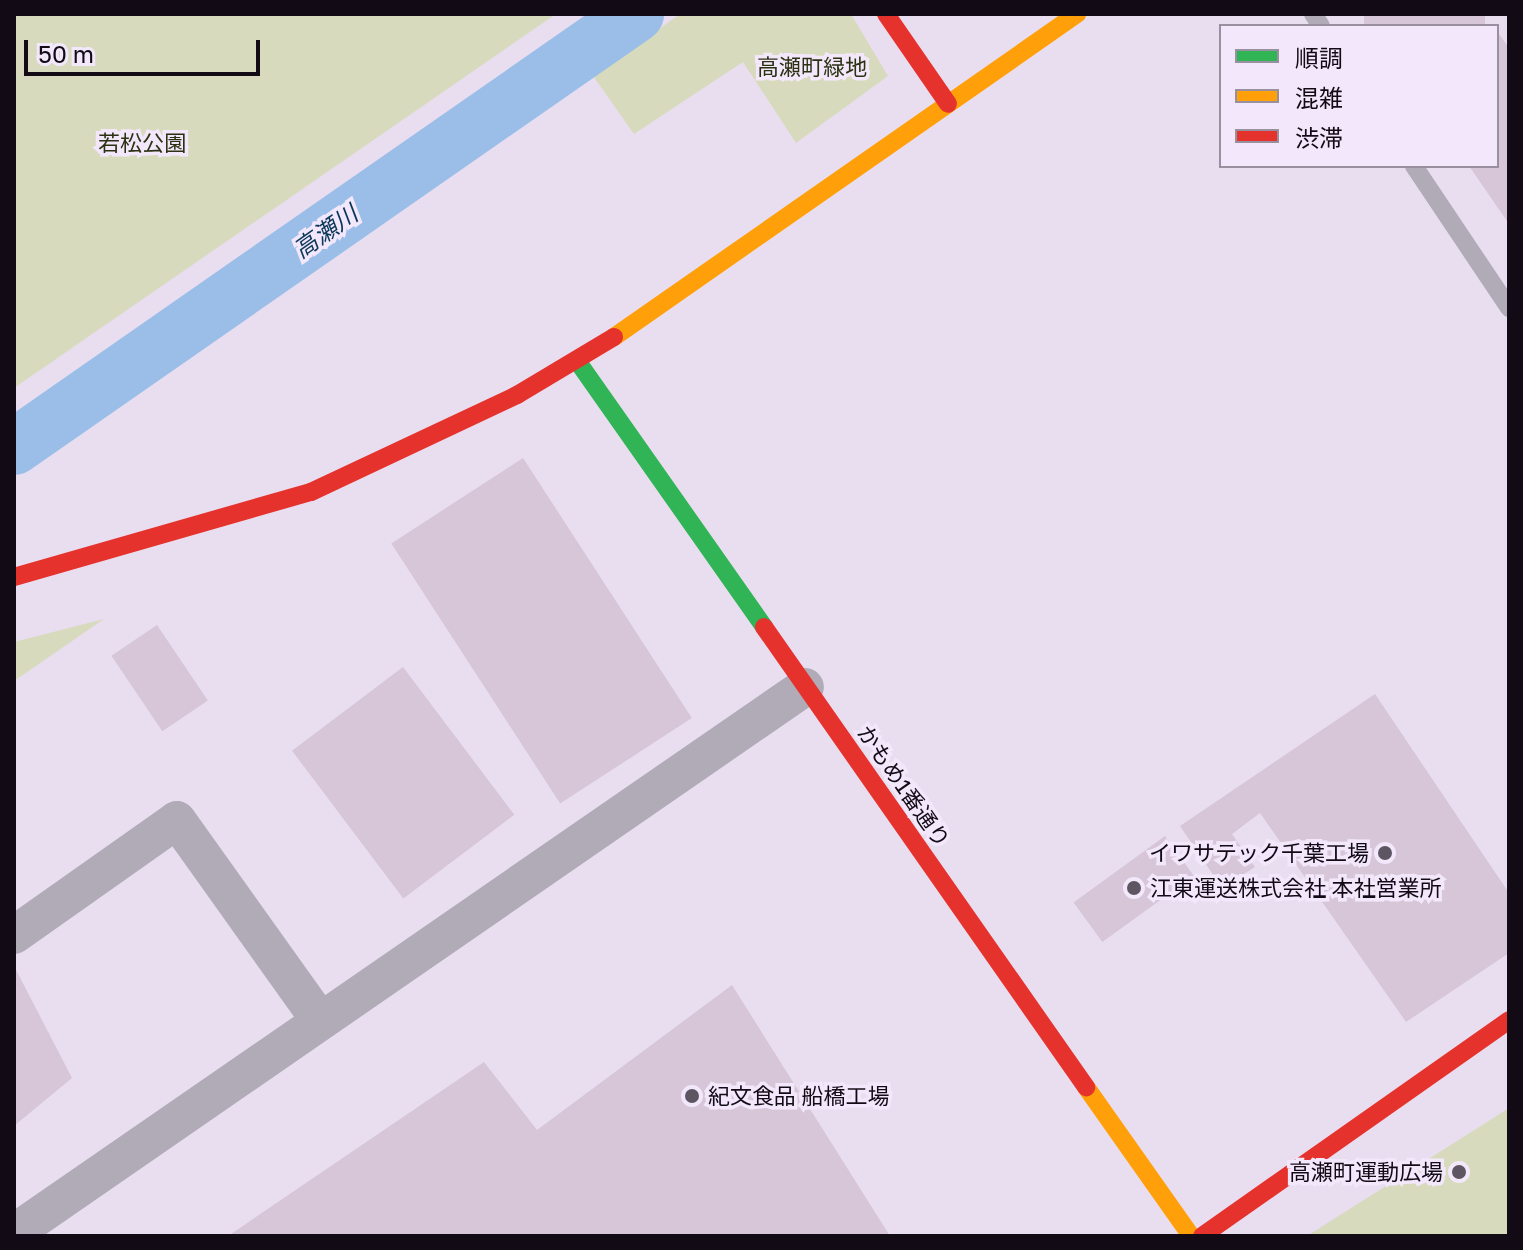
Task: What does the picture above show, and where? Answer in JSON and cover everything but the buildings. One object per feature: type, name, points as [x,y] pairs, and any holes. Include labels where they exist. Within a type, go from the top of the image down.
[{"type":"street","points":[[886,14],[948,104]]},
{"type":"street","points":[[14,577],[311,492],[578,362],[1077,14]]},
{"type":"street","name":"かもめ1番通り","points":[[578,362],[1191,1236]]},
{"type":"street","points":[[14,1233],[318,1018],[805,687]]},
{"type":"street","points":[[14,935],[177,820],[318,1018]]},
{"type":"street","points":[[1202,1236],[1509,1020]]},
{"type":"lane","points":[[1415,168],[1509,308]]},
{"type":"green space","name":"若松公園","points":[[14,14],[556,14],[14,388]]},
{"type":"green space","name":"高瀬町緑地","points":[[680,14],[851,14],[888,76],[796,143],[743,62],[634,134],[593,76]]},
{"type":"green space","points":[[104,619],[14,681],[14,642]]},
{"type":"green space","name":"高瀬町運動広場","points":[[1509,1108],[1509,1236],[1307,1236]]},
{"type":"waterway","name":"高瀬川","points":[[14,447],[636,14]]},
{"type":"traffic: fast","points":[[578,362],[764,627]]},
{"type":"traffic: slow","points":[[614,337],[1077,14]]},
{"type":"traffic: slow","points":[[1086,1087],[1191,1236]]},
{"type":"traffic: jam","points":[[886,14],[948,104]]},
{"type":"traffic: jam","points":[[14,577],[311,492],[517,395],[614,337]]},
{"type":"traffic: jam","points":[[764,627],[1086,1087]]},
{"type":"traffic: jam","points":[[1202,1236],[1509,1020]]},
{"type":"place","name":"イワサテック千葉工場","points":[[1385,853]]},
{"type":"place","name":"江東運送株式会社 本社営業所","points":[[1134,888]]},
{"type":"place","name":"紀文食品 船橋工場","points":[[692,1096]]},
{"type":"place","name":"高瀬町運動広場","points":[[1459,1172]]}]
